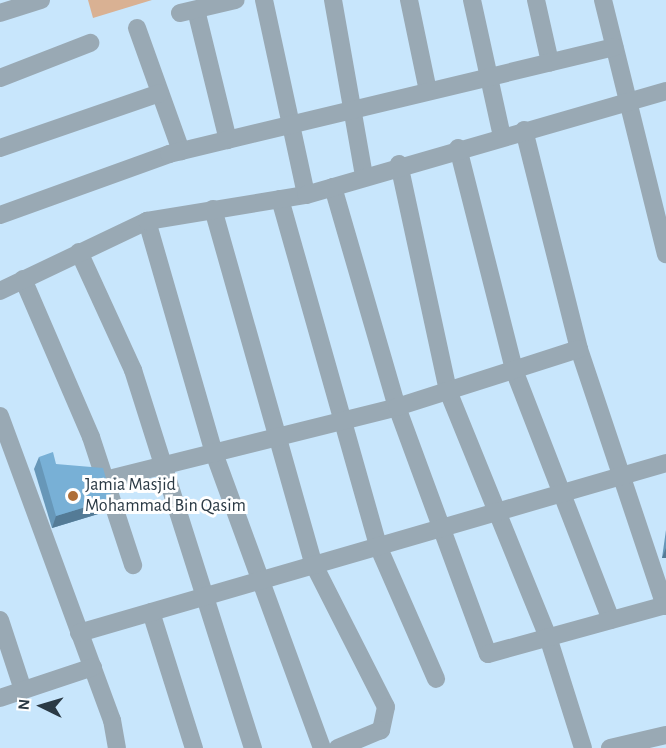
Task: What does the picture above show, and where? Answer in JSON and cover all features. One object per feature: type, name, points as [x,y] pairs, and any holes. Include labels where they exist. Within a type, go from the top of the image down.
[{"type":"street","points":[[0,13],[41,0]]},
{"type":"street","points":[[228,140],[188,12],[236,0]]},
{"type":"street","points":[[264,0],[306,195]]},
{"type":"street","points":[[333,0],[364,176]]},
{"type":"street","points":[[409,0],[428,91]]},
{"type":"street","points":[[472,0],[502,136]]},
{"type":"street","points":[[536,0],[550,62]]},
{"type":"street","points":[[603,0],[626,102],[666,254]]},
{"type":"street","points":[[137,28],[181,151]]},
{"type":"street","points":[[0,78],[90,43]]},
{"type":"street","points":[[0,215],[181,151],[614,48]]},
{"type":"street","points":[[0,291],[147,221],[306,195],[399,164],[666,91]]},
{"type":"street","points":[[0,148],[160,93]]},
{"type":"street","points":[[333,187],[397,407],[488,654],[665,605],[579,349],[524,130]]},
{"type":"street","points":[[458,148],[514,370],[611,620]]},
{"type":"street","points":[[399,164],[448,391],[548,637],[583,748]]},
{"type":"street","points":[[280,199],[340,421],[378,546],[436,679]]},
{"type":"street","points":[[213,209],[314,565],[386,707],[381,730],[338,748]]},
{"type":"street","points":[[147,221],[214,453],[322,748]]},
{"type":"street","points":[[79,252],[133,370],[253,748]]},
{"type":"street","points":[[23,279],[105,480],[133,565]]},
{"type":"street","points":[[105,480],[397,407],[579,349]]},
{"type":"street","points":[[0,416],[93,667],[117,748]]},
{"type":"street","points":[[79,633],[666,463]]},
{"type":"street","points":[[151,612],[194,748]]},
{"type":"street","points":[[0,620],[23,690]]},
{"type":"street","points":[[0,698],[93,667]]},
{"type":"street","points":[[610,748],[666,735]]},
{"type":"shaded area","points":[[88,0],[152,0],[93,18]]},
{"type":"building","name":"Jamia Masjid Mohammad Bin Qasim","points":[[53,452],[56,464],[103,468],[112,499],[56,516],[39,457]]},
{"type":"place","name":"Jamia Masjid Mohammad Bin Qasim","points":[[73,496]]}]
